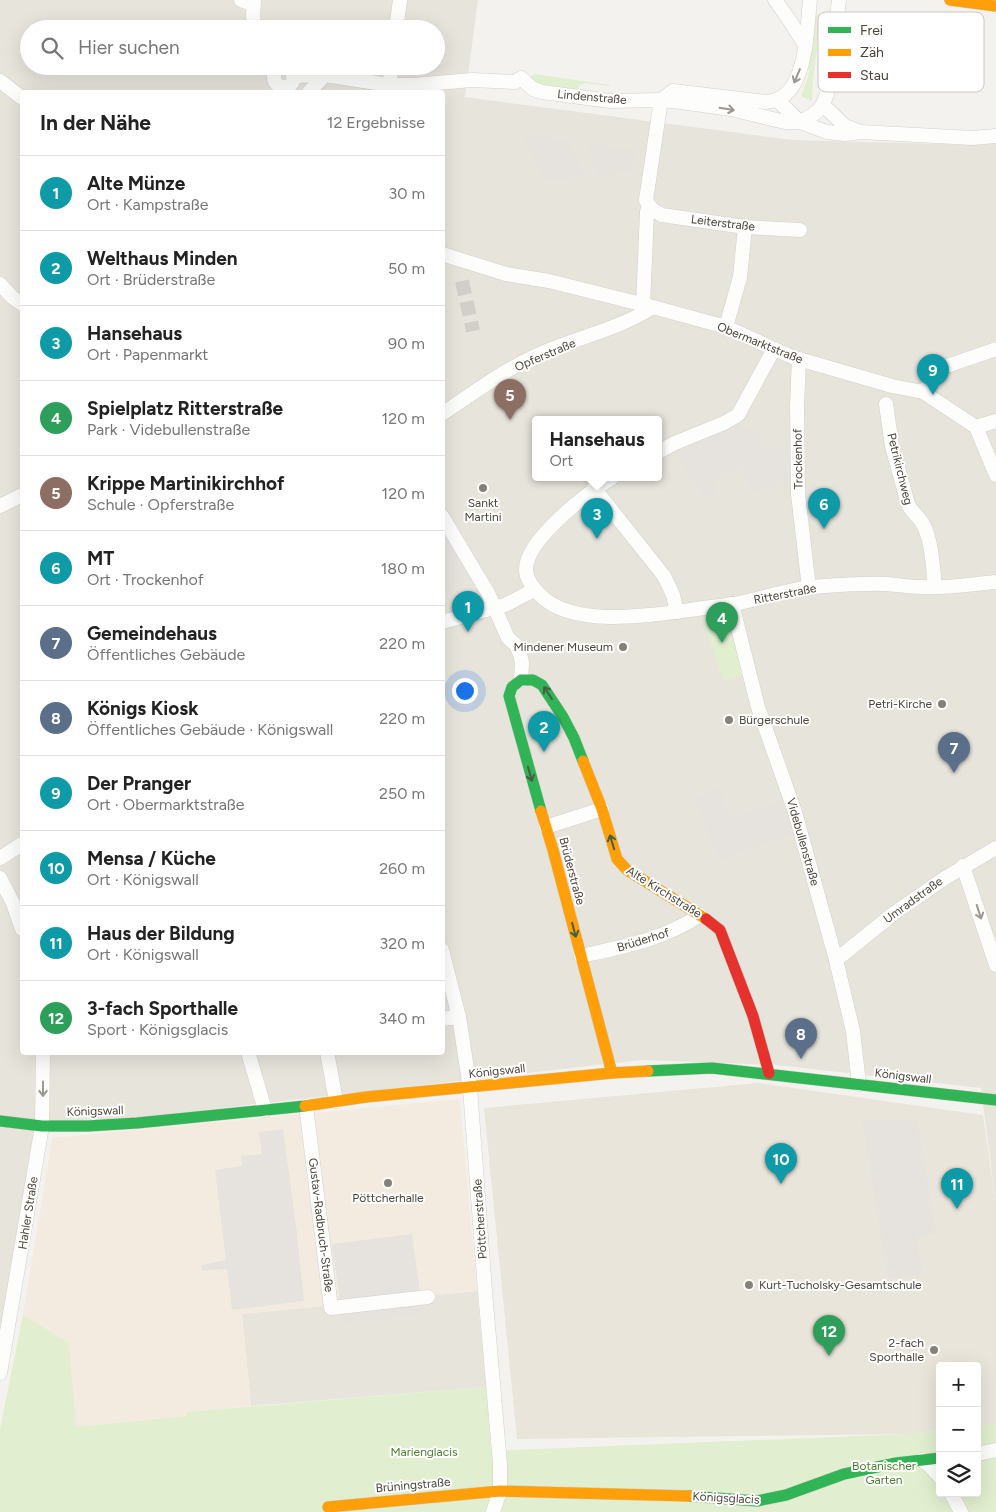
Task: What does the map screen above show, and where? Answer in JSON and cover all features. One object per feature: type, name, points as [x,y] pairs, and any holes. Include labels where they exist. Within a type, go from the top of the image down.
[{"type":"street","points":[[397,20],[400,0]]},
{"type":"street","points":[[775,0],[805,45]]},
{"type":"street","points":[[648,306],[647,212],[649,207],[646,200],[661,100],[673,91],[764,102],[777,100],[785,95],[795,82],[802,65],[810,0]]},
{"type":"street","points":[[950,0],[996,6]]},
{"type":"street","points":[[249,1],[254,20]]},
{"type":"street","points":[[274,75],[276,89],[289,86],[294,76]]},
{"type":"street","points":[[311,90],[324,75]]},
{"type":"street","name":"Lindenstraße","points":[[294,76],[324,75],[389,85],[472,80],[515,82],[521,78],[533,89],[542,92],[610,101],[661,100],[731,109],[785,122],[800,122],[828,132],[973,138],[996,136]]},
{"type":"street","points":[[389,85],[391,75]]},
{"type":"street","points":[[0,81],[20,96]]},
{"type":"street","points":[[800,122],[814,116],[823,105],[827,92]]},
{"type":"street","name":"Lindenstraße","points":[[777,100],[800,122]]},
{"type":"street","name":"Lindenstraße","points":[[823,105],[845,126],[861,132]]},
{"type":"street","name":"Leiterstraße","points":[[649,207],[654,212],[662,215],[745,226],[800,230]]},
{"type":"street","points":[[726,327],[740,277],[745,226]]},
{"type":"street","name":"Obermarktstraße","points":[[445,255],[506,274],[549,281],[726,327],[799,360],[892,386],[923,392],[976,427]]},
{"type":"street","points":[[0,284],[20,303]]},
{"type":"street","name":"Opferstraße","points":[[445,412],[502,373],[533,357],[632,319],[648,306]]},
{"type":"street","points":[[662,450],[738,415],[774,349]]},
{"type":"street","points":[[923,392],[940,368],[996,349]]},
{"type":"street","name":"Trockenhof","points":[[799,360],[797,406],[798,494],[809,588]]},
{"type":"street","name":"Petrikirchweg","points":[[886,404],[892,446],[908,504],[912,512],[923,523],[928,535],[935,587]]},
{"type":"street","points":[[996,422],[976,427],[996,475]]},
{"type":"street","points":[[445,621],[496,608],[534,590],[526,572],[531,550],[571,507],[594,488],[607,481]]},
{"type":"street","points":[[594,488],[664,576],[678,612]]},
{"type":"street","points":[[0,506],[20,496]]},
{"type":"street","points":[[445,521],[496,608],[508,638],[516,645],[522,663],[521,676]]},
{"type":"street","name":"Ritterstraße","points":[[534,590],[555,606],[570,612],[611,618],[678,612],[732,604],[809,588],[858,584],[935,587],[996,582]]},
{"type":"street","name":"Videbullenstraße","points":[[732,604],[758,707],[795,812],[836,960],[853,1031],[859,1084]]},
{"type":"street","name":"Alte Kirchstraße","points":[[521,676],[542,685],[563,717],[574,738],[602,809],[617,858],[621,864],[627,870],[716,925],[720,930],[753,1016],[769,1073]]},
{"type":"street","name":"Brüderstraße","points":[[521,676],[512,686],[510,696],[612,1073]]},
{"type":"street","points":[[546,827],[602,809]]},
{"type":"street","points":[[0,858],[20,845]]},
{"type":"street","name":"Umradstraße","points":[[836,960],[893,914],[963,866],[996,848]]},
{"type":"street","points":[[963,866],[996,964]]},
{"type":"street","points":[[0,878],[20,923]]},
{"type":"street","name":"Brüderhof","points":[[581,956],[620,948],[671,932],[686,925],[700,915]]},
{"type":"street","name":"Pöttcherstraße","points":[[445,962],[459,1017],[470,1088],[498,1435],[500,1491]]},
{"type":"street","points":[[445,1019],[459,1017]]},
{"type":"street","name":"Hahler Straße","points":[[0,1373],[3,1332],[14,1300],[42,1126],[43,1055]]},
{"type":"street","points":[[249,1055],[265,1110]]},
{"type":"street","points":[[328,1055],[336,1101]]},
{"type":"street","name":"Königswall","points":[[0,1121],[42,1126],[137,1123],[612,1073],[712,1068],[996,1100]]},
{"type":"street","name":"Gustav-Radbruch-Straße","points":[[306,1106],[332,1308],[428,1298]]},
{"type":"street","points":[[981,1453],[996,1450]]},
{"type":"street","name":"Königsglacis","points":[[500,1491],[674,1495],[757,1500],[786,1495],[844,1474],[896,1462],[936,1458]]},
{"type":"street","points":[[922,1460],[936,1473]]},
{"type":"street","points":[[493,1512],[500,1491]]},
{"type":"street","name":"Brüningstraße","points":[[328,1507],[500,1491]]},
{"type":"street","points":[[952,1497],[961,1512]]},
{"type":"shaded area","points":[[0,0],[478,0],[465,97],[792,140],[979,145],[996,143],[996,1204],[981,1088],[776,1065],[641,1060],[125,1119],[39,1121],[0,1354]]},
{"type":"shaded area","points":[[526,134],[570,141],[570,149],[586,175],[547,182],[525,143]]},
{"type":"shaded area","points":[[589,144],[635,150],[633,171],[596,176]]},
{"type":"shaded area","points":[[737,425],[758,430],[761,448],[789,445],[789,482],[776,482],[777,489],[767,488],[750,493],[741,467],[713,479],[719,493],[703,500],[677,453]]},
{"type":"shaded area","points":[[445,532],[473,578],[445,595]]},
{"type":"shaded area","points":[[719,788],[731,818],[780,800],[792,834],[718,861],[695,797]]},
{"type":"shaded area","name":"Kurt-Tucholsky-Gesamtschule","points":[[758,1083],[983,1115],[996,1204],[996,1424],[981,1426],[981,1362],[936,1362],[936,1430],[907,1434],[517,1439],[484,1108]]},
{"type":"shaded area","points":[[460,1099],[477,1291],[242,1314],[251,1406],[187,1412],[187,1416],[75,1427],[69,1343],[23,1315],[52,1138]]},
{"type":"shaded area","points":[[917,1119],[936,1233],[917,1237],[922,1274],[888,1279],[862,1120]]},
{"type":"shaded area","points":[[283,1129],[304,1301],[232,1310],[227,1269],[202,1271],[201,1265],[226,1260],[215,1170],[242,1166],[241,1156],[262,1154],[259,1132]]},
{"type":"shaded area","points":[[412,1234],[423,1314],[343,1324],[332,1244]]},
{"type":"shaded area","points":[[477,1291],[486,1387],[251,1406],[242,1314]]},
{"type":"green space","points":[[816,14],[818,14],[818,39],[812,101],[801,96],[808,77]]},
{"type":"green space","points":[[535,74],[610,86],[586,83],[579,85],[577,92],[536,86],[529,77]]},
{"type":"green space","points":[[726,613],[743,675],[723,681],[702,618]]},
{"type":"green space","name":"Marienglacis","points":[[23,1315],[69,1343],[76,1427],[187,1416],[187,1412],[486,1387],[491,1451],[907,1434],[936,1430],[936,1497],[981,1497],[981,1426],[996,1424],[996,1512],[0,1512],[0,1429]]},
{"type":"tunnel","points":[[462,281],[473,331]]},
{"type":"traffic: fast","points":[[541,811],[509,696],[512,687],[521,680],[533,680],[542,685],[563,717],[583,761]]},
{"type":"traffic: fast","points":[[648,1071],[712,1068],[996,1100]]},
{"type":"traffic: fast","points":[[0,1121],[42,1126],[88,1126],[137,1123],[305,1106]]},
{"type":"traffic: fast","points":[[689,1496],[757,1501],[786,1495],[844,1474],[896,1463],[936,1458]]},
{"type":"traffic: slow","points":[[950,0],[996,6]]},
{"type":"traffic: slow","points":[[583,761],[602,809],[617,859],[627,870],[706,919]]},
{"type":"traffic: slow","points":[[541,811],[612,1073]]},
{"type":"traffic: slow","points":[[305,1106],[366,1097],[648,1071]]},
{"type":"traffic: slow","points":[[328,1507],[500,1491],[689,1496]]},
{"type":"traffic: jam","points":[[706,919],[720,930],[753,1016],[769,1073]]},
{"type":"place","name":"Der Pranger","points":[[933,395]]},
{"type":"place","name":"Krippe Martinikirchhof","points":[[510,420]]},
{"type":"place","name":"Sankt Martini","points":[[483,488]]},
{"type":"place","name":"MT","points":[[824,529]]},
{"type":"place","name":"Hansehaus","points":[[597,539]]},
{"type":"place","name":"Alte Münze","points":[[468,632]]},
{"type":"place","name":"Spielplatz Ritterstraße","points":[[722,643]]},
{"type":"place","name":"Mindener Museum","points":[[623,647]]},
{"type":"place","name":"Petri-Kirche","points":[[942,704]]},
{"type":"place","name":"Bürgerschule","points":[[729,720]]},
{"type":"place","name":"Welthaus Minden","points":[[544,752]]},
{"type":"place","name":"Gemeindehaus","points":[[954,773]]},
{"type":"place","name":"Königs Kiosk","points":[[801,1059]]},
{"type":"place","name":"Pöttcherhalle","points":[[388,1183]]},
{"type":"place","name":"Mensa / Küche","points":[[781,1184]]},
{"type":"place","name":"Haus der Bildung","points":[[957,1209]]},
{"type":"place","name":"Kurt-Tucholsky-Gesamtschule","points":[[749,1285]]},
{"type":"place","name":"2-fach Sporthalle","points":[[934,1350]]},
{"type":"place","name":"3-fach Sporthalle","points":[[829,1356]]},
{"type":"park label","name":"Botanischer Garten","points":[[884,1473]]}]
